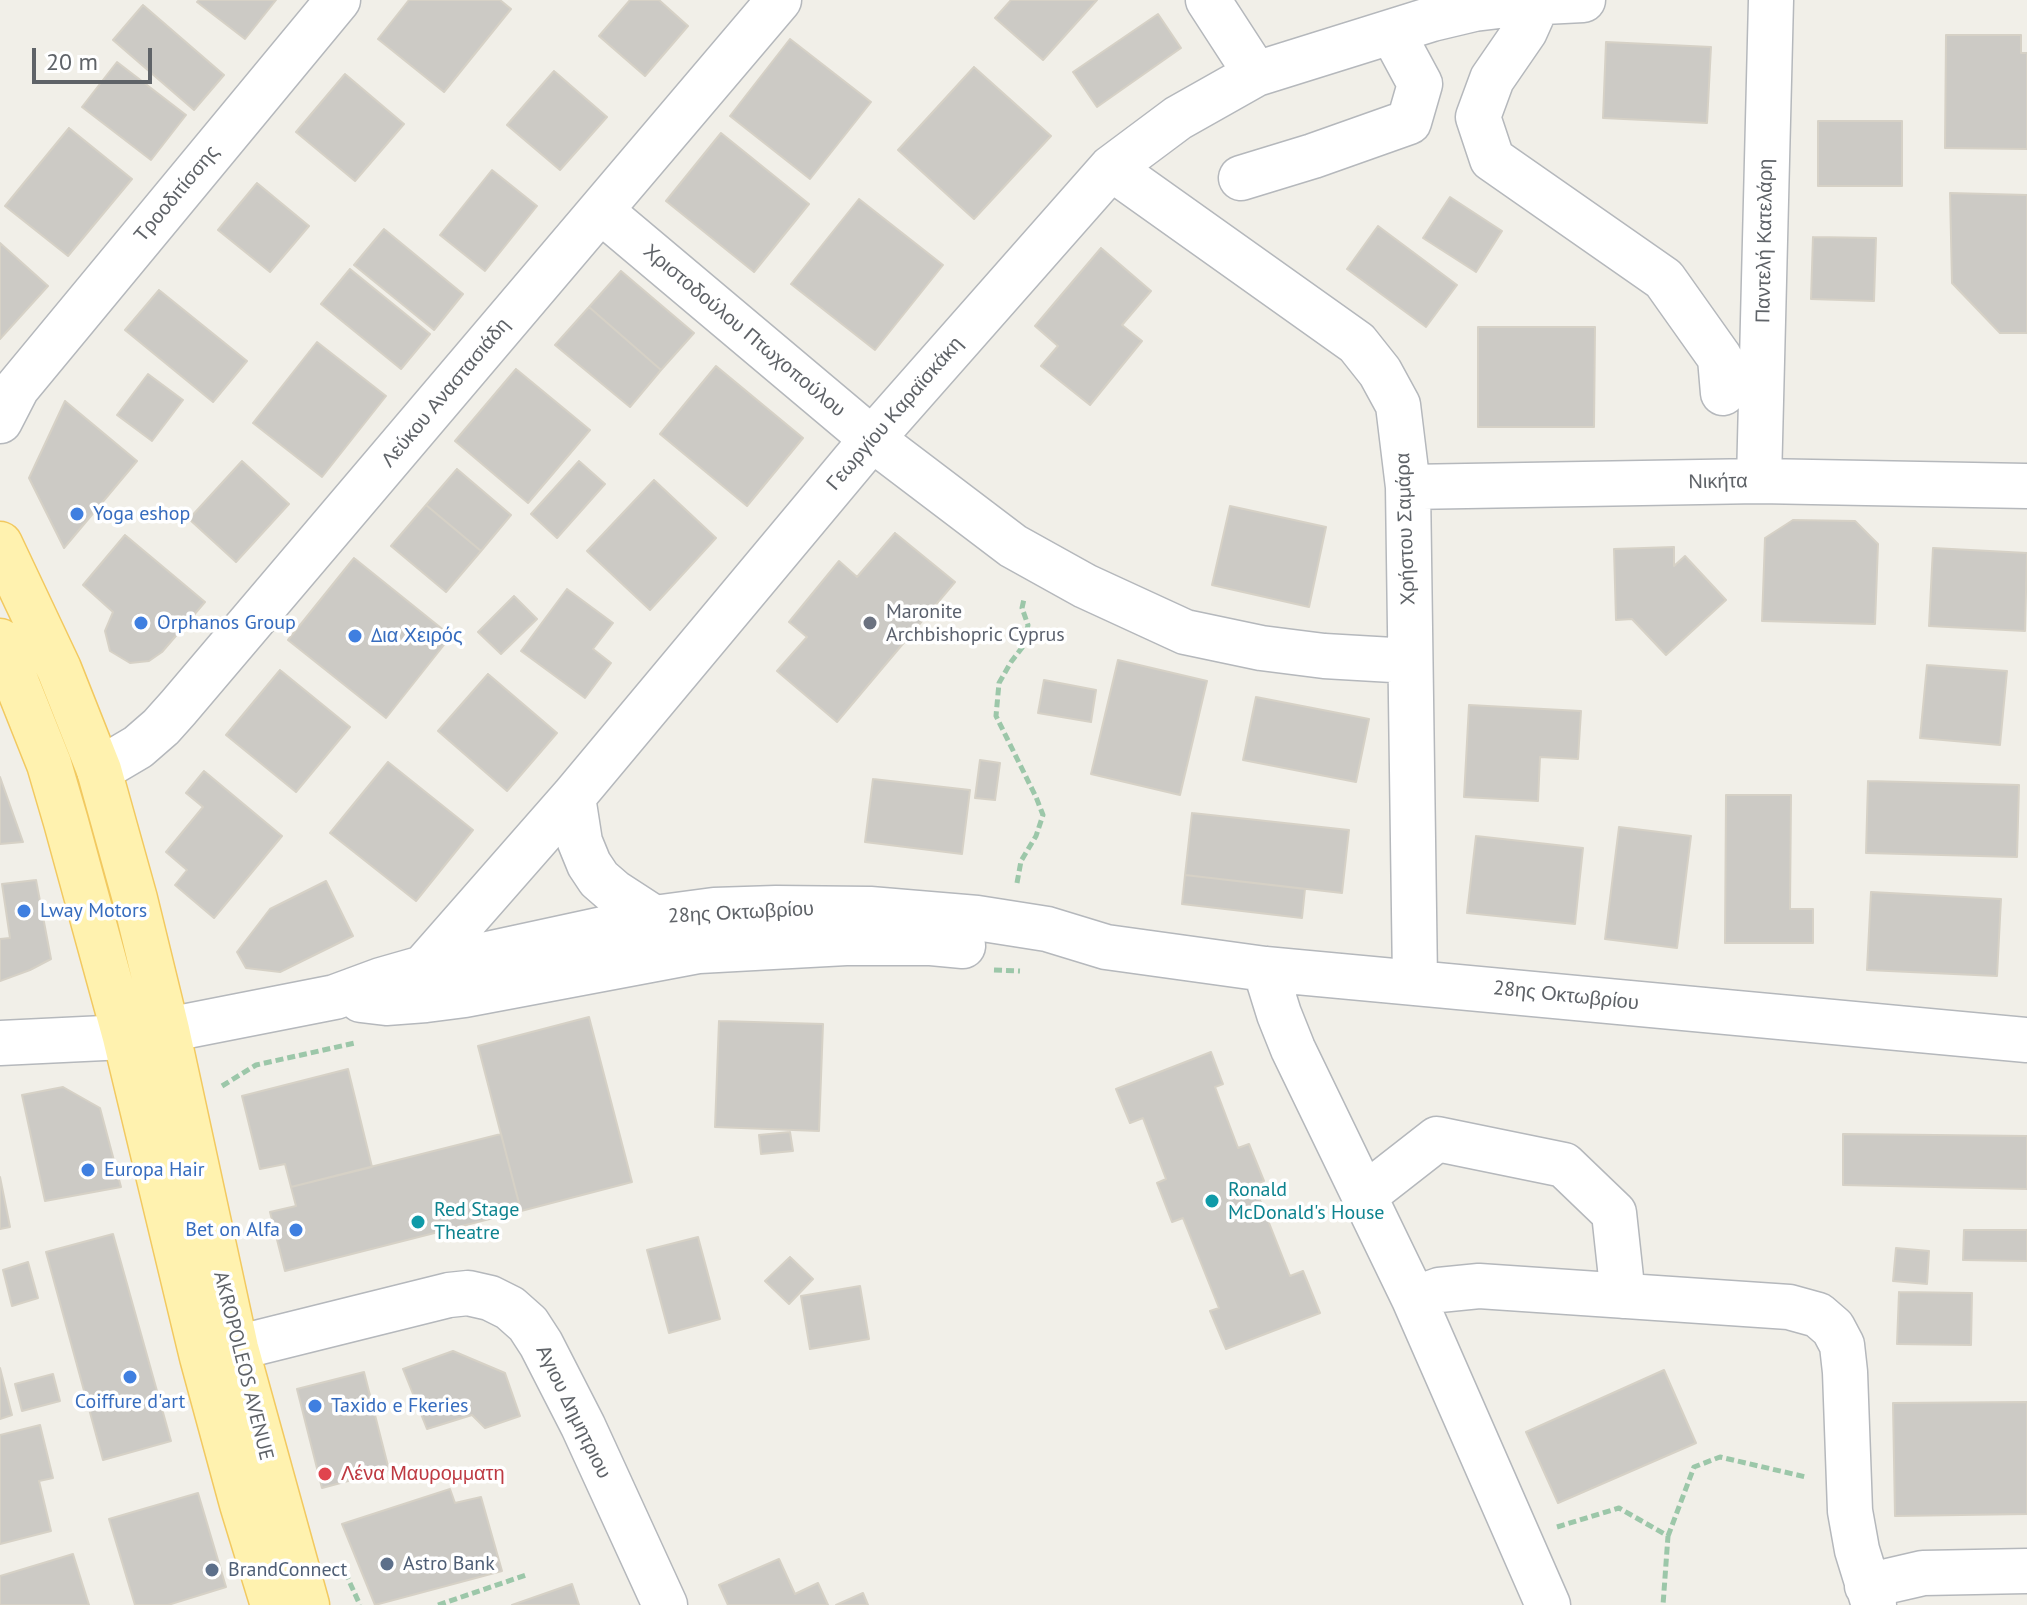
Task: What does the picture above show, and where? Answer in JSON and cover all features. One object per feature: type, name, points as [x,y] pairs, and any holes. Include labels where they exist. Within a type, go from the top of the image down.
[{"type":"main road","name":"AKROPOLEOS AVENUE","points":[[0,544],[59,669],[99,770],[167,1030],[236,1348],[307,1605]]},
{"type":"main road","name":"AKROPOLEOS AVENUE","points":[[0,641],[49,764],[125,1037],[202,1357],[273,1605]]},
{"type":"street","name":"Τροοδιτίσσης","points":[[6,402],[338,0]]},
{"type":"street","name":"Λεύκου Αναστασιάδη","points":[[99,770],[138,747],[178,708],[779,0]]},
{"type":"street","points":[[1208,0],[1256,74]]},
{"type":"street","name":"Γεωργίου Καραϊσκάκη","points":[[423,968],[573,797],[872,439],[1111,168],[1178,118],[1256,74],[1432,19],[1474,9],[1583,0]]},
{"type":"street","name":"Παντελή Κατελάρη","points":[[1759,481],[1771,0]]},
{"type":"street","points":[[1538,2],[1525,31],[1492,79],[1478,117],[1492,159],[1664,279],[1720,358],[1723,393]]},
{"type":"street","points":[[1241,178],[1409,122],[1420,84],[1392,32]]},
{"type":"street","points":[[1415,102],[1440,118],[1478,117]]},
{"type":"street","name":"Χρήστου Σαμάρα","points":[[1111,168],[1357,343],[1380,372],[1398,405],[1408,487],[1415,981]]},
{"type":"street","name":"Χριστοδούλου Πτωχοπούλου","points":[[601,211],[872,439],[1013,546],[1085,586],[1185,632],[1261,648],[1324,656],[1410,661]]},
{"type":"street","name":"Νικήτα","points":[[1408,487],[1759,481],[2027,486]]},
{"type":"street","points":[[573,797],[580,842],[599,879],[654,918]]},
{"type":"street","name":"28ης Οκτωβρίου","points":[[0,1043],[125,1037],[167,1030],[335,997],[423,968],[654,918],[714,910],[823,908],[977,918],[1047,929],[1106,947],[1265,969],[2027,1040]]},
{"type":"street","name":"28ης Οκτωβρίου","points":[[335,997],[386,1003],[426,1000],[699,951],[846,943],[931,943],[1040,951],[1106,947]]},
{"type":"street","points":[[1265,969],[1293,1049],[1414,1299],[1548,1605]]},
{"type":"street","points":[[1364,1196],[1437,1139],[1564,1165],[1614,1213],[1623,1296]]},
{"type":"street","points":[[1414,1299],[1439,1290],[1479,1286],[1789,1307],[1818,1315],[1833,1328],[1842,1345],[1850,1511],[1870,1596],[1923,1573],[2027,1571]]},
{"type":"street","name":"Αγιου Δημητριου","points":[[236,1348],[449,1295],[468,1293],[490,1298],[510,1308],[528,1324],[541,1344],[583,1426],[665,1605]]},
{"type":"path","points":[[1010,924],[1021,861],[1036,836],[1043,815],[996,716],[999,683],[1024,645],[1028,625],[1022,608],[1026,592],[1042,562]]},
{"type":"path","points":[[985,969],[1031,972]]},
{"type":"path","points":[[186,1116],[216,1111],[221,1087],[256,1065],[357,1043]]},
{"type":"path","points":[[1663,1605],[1668,1536],[1694,1467],[1720,1457],[1849,1487]]},
{"type":"path","points":[[1519,1539],[1619,1508],[1668,1536]]},
{"type":"path","points":[[438,1605],[526,1575]]},
{"type":"building","points":[[276,0],[245,39],[197,2]]},
{"type":"building","points":[[409,0],[500,0],[511,9],[444,92],[378,39]]},
{"type":"building","points":[[630,0],[659,0],[688,26],[645,76],[599,36]]},
{"type":"building","points":[[1011,0],[1097,0],[1043,60],[995,18]]},
{"type":"building","points":[[143,5],[224,75],[194,110],[113,40]]},
{"type":"building","points":[[1158,14],[1181,48],[1097,107],[1073,72]]},
{"type":"building","points":[[1946,35],[2021,35],[2021,53],[2027,53],[2027,149],[1945,148]]},
{"type":"building","points":[[790,39],[871,102],[810,179],[730,116]]},
{"type":"building","points":[[1606,42],[1711,47],[1707,123],[1603,118]]},
{"type":"building","points":[[117,62],[186,115],[151,160],[82,107]]},
{"type":"building","points":[[974,67],[1051,136],[974,219],[898,150]]},
{"type":"building","points":[[554,71],[607,117],[560,170],[507,125]]},
{"type":"building","points":[[345,74],[404,124],[355,181],[296,132]]},
{"type":"building","points":[[1818,121],[1902,121],[1902,186],[1818,186]]},
{"type":"building","points":[[69,128],[132,179],[68,256],[5,206]]},
{"type":"building","points":[[721,133],[809,204],[754,272],[666,201]]},
{"type":"building","points":[[492,170],[537,206],[485,271],[440,235]]},
{"type":"building","points":[[257,183],[309,226],[270,272],[218,230]]},
{"type":"building","points":[[1950,193],[2027,195],[2027,333],[2000,333],[1952,283]]},
{"type":"building","points":[[1450,197],[1502,231],[1476,272],[1423,238]]},
{"type":"building","points":[[859,199],[943,265],[875,350],[791,284]]},
{"type":"building","points":[[1378,226],[1457,285],[1426,327],[1347,269]]},
{"type":"building","points":[[384,229],[463,294],[434,330],[354,265]]},
{"type":"building","points":[[1813,237],[1876,238],[1874,301],[1811,299]]},
{"type":"building","points":[[0,243],[48,286],[0,339]]},
{"type":"building","points":[[1101,248],[1151,291],[1122,325],[1142,341],[1090,405],[1041,366],[1058,346],[1035,326]]},
{"type":"building","points":[[350,269],[430,334],[401,369],[321,304]]},
{"type":"building","points":[[621,271],[694,333],[661,370],[589,307]]},
{"type":"building","points":[[159,290],[247,361],[213,402],[125,330]]},
{"type":"building","points":[[589,307],[661,370],[630,407],[555,345]]},
{"type":"building","points":[[1478,327],[1595,327],[1594,427],[1478,427]]},
{"type":"building","points":[[317,342],[386,396],[322,477],[253,423]]},
{"type":"building","points":[[716,366],[803,438],[747,506],[660,434]]},
{"type":"building","points":[[516,369],[590,430],[528,503],[455,441]]},
{"type":"building","points":[[148,374],[183,400],[152,441],[117,415]]},
{"type":"building","points":[[65,401],[137,461],[64,548],[29,478]]},
{"type":"building","points":[[242,461],[289,504],[236,562],[189,519]]},
{"type":"building","points":[[579,461],[605,484],[557,538],[531,514]]},
{"type":"building","points":[[457,469],[511,515],[481,551],[426,505]]},
{"type":"building","points":[[654,480],[716,538],[650,610],[587,551]]},
{"type":"building","points":[[426,505],[481,551],[446,592],[391,546]]},
{"type":"building","points":[[1230,506],[1326,527],[1309,607],[1212,585]]},
{"type":"building","points":[[1793,520],[1855,521],[1878,544],[1875,624],[1762,621],[1765,538]]},
{"type":"building","points":[[895,533],[955,582],[837,722],[777,671],[807,637],[789,622],[839,561],[857,577]]},
{"type":"building","points":[[125,535],[205,602],[162,652],[149,661],[130,663],[110,651],[105,631],[113,612],[83,585]]},
{"type":"building","points":[[1674,547],[1674,566],[1685,556],[1726,600],[1666,655],[1632,619],[1616,620],[1614,549]]},
{"type":"building","points":[[1933,548],[2027,553],[2025,631],[1929,626]]},
{"type":"building","points":[[354,558],[451,636],[386,718],[288,640]]},
{"type":"building","points":[[567,589],[613,623],[593,649],[611,663],[585,698],[521,651]]},
{"type":"building","points":[[514,596],[537,619],[501,654],[478,632]]},
{"type":"building","points":[[1118,660],[1207,681],[1180,795],[1091,774]]},
{"type":"building","points":[[1927,665],[2007,671],[2000,745],[1920,738]]},
{"type":"building","points":[[280,670],[350,727],[296,792],[226,735]]},
{"type":"building","points":[[488,674],[557,733],[507,791],[438,731]]},
{"type":"building","points":[[1044,680],[1096,690],[1091,722],[1038,713]]},
{"type":"building","points":[[1256,697],[1369,719],[1356,782],[1243,760]]},
{"type":"building","points":[[1469,705],[1581,711],[1578,759],[1540,757],[1538,801],[1464,797]]},
{"type":"building","points":[[980,760],[1000,763],[995,800],[975,798]]},
{"type":"building","points":[[388,762],[473,830],[416,901],[330,833]]},
{"type":"building","points":[[204,771],[282,836],[214,918],[175,885],[187,870],[166,852],[203,807],[186,793]]},
{"type":"building","points":[[0,777],[23,842],[0,844]]},
{"type":"building","points":[[873,779],[970,790],[962,854],[865,842]]},
{"type":"building","points":[[1868,781],[2019,785],[2017,857],[1866,853]]},
{"type":"building","points":[[1726,795],[1791,795],[1790,909],[1813,909],[1813,943],[1725,943]]},
{"type":"building","points":[[1192,813],[1349,830],[1342,893],[1185,875]]},
{"type":"building","points":[[1619,827],[1691,836],[1677,948],[1605,939]]},
{"type":"building","points":[[1476,836],[1583,848],[1575,924],[1467,913]]},
{"type":"building","points":[[1185,875],[1305,889],[1302,918],[1182,904]]},
{"type":"building","name":"Lway Motors","points":[[36,880],[51,959],[0,981],[0,939],[10,938],[2,884]]},
{"type":"building","points":[[326,881],[353,936],[280,972],[246,968],[237,952],[270,909]]},
{"type":"building","points":[[1871,892],[2001,899],[1997,976],[1867,970]]},
{"type":"building","points":[[589,1017],[632,1182],[521,1211],[478,1046]]},
{"type":"building","points":[[719,1021],[823,1024],[819,1131],[715,1127]]},
{"type":"building","name":"Ronald McDonald's House","points":[[1211,1052],[1223,1084],[1215,1087],[1238,1148],[1249,1144],[1264,1181],[1254,1185],[1290,1276],[1303,1271],[1320,1313],[1226,1349],[1210,1311],[1219,1308],[1183,1218],[1172,1222],[1157,1183],[1166,1179],[1143,1118],[1130,1123],[1116,1089]]},
{"type":"building","points":[[348,1069],[372,1167],[291,1187],[285,1164],[260,1169],[242,1096]]},
{"type":"building","points":[[63,1087],[100,1108],[121,1187],[45,1201],[22,1095]]},
{"type":"building","points":[[790,1132],[793,1151],[761,1154],[759,1135]]},
{"type":"building","points":[[501,1134],[521,1211],[285,1271],[270,1212],[296,1206],[291,1187]]},
{"type":"building","points":[[1843,1134],[2027,1136],[2027,1189],[1843,1185]]},
{"type":"building","points":[[0,1177],[10,1227],[0,1229]]},
{"type":"building","points":[[1964,1230],[2027,1230],[2027,1261],[1963,1260]]},
{"type":"building","points":[[113,1234],[171,1441],[103,1460],[46,1252]]},
{"type":"building","points":[[698,1237],[720,1319],[669,1333],[647,1250]]},
{"type":"building","points":[[1896,1248],[1929,1251],[1927,1284],[1893,1281]]},
{"type":"building","points":[[790,1257],[813,1279],[789,1304],[765,1281]]},
{"type":"building","points":[[28,1262],[38,1298],[12,1306],[3,1270]]},
{"type":"building","points":[[860,1286],[869,1339],[810,1349],[801,1296]]},
{"type":"building","points":[[1899,1292],[1972,1293],[1971,1345],[1897,1344]]},
{"type":"building","points":[[453,1351],[505,1373],[520,1416],[485,1428],[472,1415],[427,1429],[403,1369]]},
{"type":"building","points":[[0,1368],[12,1415],[0,1419]]},
{"type":"building","points":[[1664,1370],[1696,1443],[1558,1503],[1526,1432]]},
{"type":"building","points":[[364,1372],[389,1470],[322,1488],[297,1389]]},
{"type":"building","points":[[53,1374],[60,1401],[22,1411],[15,1384]]},
{"type":"building","points":[[2027,1402],[2027,1514],[1895,1516],[1893,1403]]},
{"type":"building","points":[[40,1425],[53,1478],[39,1481],[51,1531],[0,1544],[0,1435]]},
{"type":"building","points":[[450,1489],[455,1503],[481,1497],[502,1571],[375,1605],[342,1524]]},
{"type":"building","points":[[198,1493],[226,1587],[168,1605],[135,1605],[109,1519]]},
{"type":"building","points":[[73,1554],[89,1605],[0,1605],[0,1576]]},
{"type":"building","points":[[779,1559],[795,1594],[818,1583],[828,1605],[728,1605],[719,1585]]},
{"type":"building","points":[[572,1584],[579,1605],[512,1605]]},
{"type":"building","points":[[863,1593],[868,1605],[836,1605]]},
{"type":"place","name":"Yoga eshop","points":[[77,514]]},
{"type":"place","name":"Orphanos Group","points":[[141,623]]},
{"type":"place","name":"Maronite Archbishopric Cyprus","points":[[870,623]]},
{"type":"place","name":"Δια Χειρός","points":[[355,636]]},
{"type":"place","name":"Lway Motors","points":[[24,911]]},
{"type":"place","name":"Europa Hair","points":[[88,1170]]},
{"type":"place","name":"Ronald McDonald's House","points":[[1212,1201]]},
{"type":"place","name":"Red Stage Theatre","points":[[418,1222]]},
{"type":"place","name":"Bet on Alfa","points":[[296,1230]]},
{"type":"place","name":"Coiffure d'art","points":[[130,1377]]},
{"type":"place","name":"Taxido e Fkeries","points":[[315,1406]]},
{"type":"place","name":"Λένα Μαυρομματη","points":[[325,1474]]},
{"type":"place","name":"Astro Bank","points":[[387,1564]]},
{"type":"place","name":"BrandConnect","points":[[212,1570]]}]
